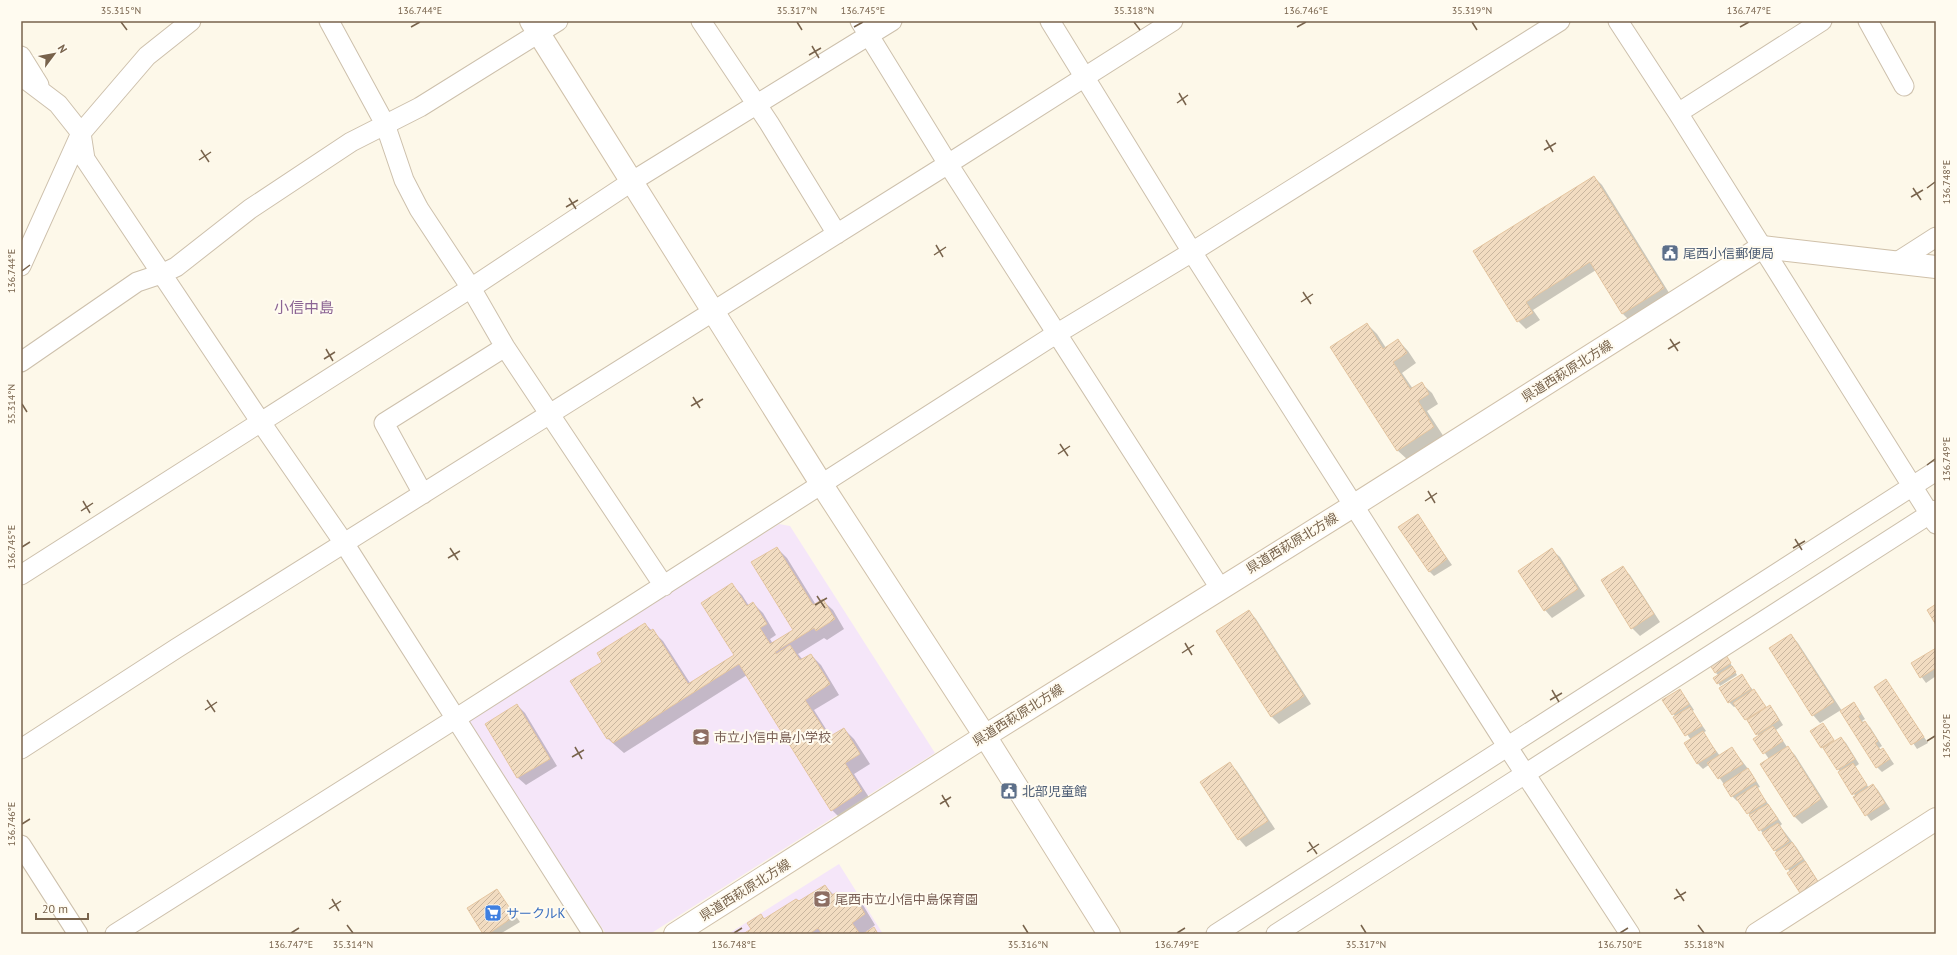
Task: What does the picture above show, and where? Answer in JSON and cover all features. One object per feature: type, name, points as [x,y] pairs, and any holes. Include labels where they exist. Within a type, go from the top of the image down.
[{"type":"main road","points":[[535,27],[631,182],[714,310],[822,485],[985,736],[1109,934]]},
{"type":"main road","points":[[1762,247],[1936,267]]},
{"type":"main road","name":"県道西萩原北方線","points":[[675,934],[985,736],[1353,506],[1762,247]]},
{"type":"main road","points":[[1757,934],[1936,819]]},
{"type":"street","points":[[21,266],[26,244],[81,133],[147,56],[191,21]]},
{"type":"street","points":[[329,21],[385,124],[404,180],[419,209],[471,288],[505,346],[664,586]]},
{"type":"street","points":[[21,362],[137,282],[176,267],[250,209],[351,142],[420,107],[535,27],[558,21]]},
{"type":"street","points":[[701,21],[756,104],[837,234]]},
{"type":"street","points":[[21,575],[260,421],[471,288],[631,182],[756,104],[865,28],[892,21]]},
{"type":"street","points":[[1050,21],[1192,252],[1353,506],[1524,773],[1630,934]]},
{"type":"street","points":[[21,749],[344,543],[837,234],[1173,21]]},
{"type":"street","points":[[115,934],[664,586],[1058,333],[1192,252],[1560,21]]},
{"type":"street","points":[[1276,934],[1524,773],[1934,516],[1912,486],[1678,113],[1618,21]]},
{"type":"street","points":[[1678,113],[1822,21]]},
{"type":"street","points":[[1868,21],[1904,86]]},
{"type":"street","points":[[865,28],[948,164],[1058,333],[1220,588]]},
{"type":"street","points":[[21,56],[44,93]]},
{"type":"street","points":[[21,76],[58,104],[81,133],[85,159],[260,421],[344,543],[593,934]]},
{"type":"street","points":[[1897,262],[1936,237]]},
{"type":"street","points":[[423,494],[384,422],[505,346]]},
{"type":"street","points":[[1216,934],[1936,471]]},
{"type":"street","points":[[21,845],[78,934]]},
{"type":"shaded area","name":"市立小信中島小学校","points":[[779,524],[790,526],[935,753],[650,934],[606,934],[467,720]]},
{"type":"shaded area","name":"尾西市立小信中島保育園","points":[[839,864],[883,934],[728,934]]},
{"type":"building","points":[[1594,176],[1664,288],[1622,314],[1590,262],[1526,302],[1533,313],[1517,322],[1473,251]]},
{"type":"building","points":[[1367,323],[1383,349],[1398,339],[1407,353],[1393,362],[1410,389],[1422,382],[1429,394],[1418,401],[1434,427],[1397,451],[1330,347]]},
{"type":"building","points":[[1418,514],[1447,559],[1429,572],[1398,527]]},
{"type":"building","points":[[777,547],[813,605],[823,599],[835,619],[816,631],[814,628],[775,652],[776,654],[790,645],[800,660],[811,654],[830,684],[805,700],[829,737],[844,728],[860,754],[845,763],[862,791],[831,811],[739,664],[613,743],[609,738],[607,739],[570,681],[602,662],[597,653],[645,623],[650,631],[653,629],[688,684],[734,655],[701,603],[732,583],[747,606],[753,602],[767,624],[760,628],[770,644],[793,630],[751,562]]},
{"type":"building","points":[[1552,548],[1578,589],[1544,611],[1518,571]]},
{"type":"building","points":[[1623,566],[1654,614],[1631,629],[1601,580]]},
{"type":"building","points":[[1936,604],[1936,625],[1927,610]]},
{"type":"building","points":[[1249,610],[1304,696],[1271,717],[1216,631]]},
{"type":"building","points":[[1791,634],[1834,702],[1812,716],[1769,648]]},
{"type":"building","points":[[1936,648],[1936,668],[1920,678],[1911,663]]},
{"type":"building","points":[[1726,655],[1731,663],[1715,673],[1710,665]]},
{"type":"building","points":[[1732,666],[1736,672],[1717,684],[1713,678]]},
{"type":"building","points":[[1742,674],[1751,689],[1728,703],[1719,688]]},
{"type":"building","points":[[1886,679],[1924,737],[1911,745],[1874,687]]},
{"type":"building","points":[[1680,689],[1689,704],[1672,715],[1662,700]]},
{"type":"building","points":[[1754,689],[1766,707],[1745,720],[1733,703]]},
{"type":"building","points":[[1854,702],[1861,714],[1858,716],[1862,723],[1865,721],[1878,741],[1875,743],[1880,750],[1883,748],[1890,759],[1876,768],[1840,711]]},
{"type":"building","points":[[517,704],[550,759],[517,778],[485,724]]},
{"type":"building","points":[[1770,705],[1779,720],[1756,735],[1747,720]]},
{"type":"building","points":[[1690,707],[1702,726],[1685,736],[1673,717]]},
{"type":"building","points":[[1823,723],[1834,740],[1821,748],[1810,731]]},
{"type":"building","points":[[1773,726],[1783,741],[1763,754],[1753,739]]},
{"type":"building","points":[[1703,731],[1716,752],[1697,764],[1684,743]]},
{"type":"building","points":[[1841,737],[1855,759],[1837,770],[1823,748]]},
{"type":"building","points":[[1788,746],[1821,799],[1794,817],[1760,764]]},
{"type":"building","points":[[1732,747],[1743,764],[1718,779],[1707,763]]},
{"type":"building","points":[[1230,762],[1268,821],[1238,840],[1200,782]]},
{"type":"building","points":[[1853,763],[1867,785],[1852,795],[1838,772]]},
{"type":"building","points":[[1748,768],[1756,781],[1731,797],[1723,784]]},
{"type":"building","points":[[1873,784],[1885,803],[1865,816],[1853,797]]},
{"type":"building","points":[[1756,785],[1766,802],[1747,814],[1736,798]]},
{"type":"building","points":[[1768,804],[1778,819],[1759,831],[1749,815]]},
{"type":"building","points":[[1778,823],[1789,841],[1774,851],[1762,833]]},
{"type":"building","points":[[1792,842],[1803,859],[1786,870],[1775,853]]},
{"type":"building","points":[[1805,861],[1818,882],[1800,893],[1787,873]]},
{"type":"building","name":"尾西市立小信中島保育園","points":[[825,885],[832,895],[837,892],[842,900],[853,894],[865,914],[852,923],[860,934],[822,934],[818,928],[809,934],[743,934],[751,929],[747,923],[761,914],[764,919],[796,899],[799,901]]},
{"type":"building","points":[[497,889],[515,916],[488,934],[483,934],[467,908]]},
{"type":"building","points":[[874,927],[878,934],[863,934]]},
{"type":"place","name":"尾西小信郵便局","points":[[1670,253]]},
{"type":"place","name":"市立小信中島小学校","points":[[701,737]]},
{"type":"place","name":"北部児童館","points":[[1009,791]]},
{"type":"place","name":"尾西市立小信中島保育園","points":[[822,899]]},
{"type":"place","name":"サークルK","points":[[493,913]]},
{"type":"district","name":"小信中島","points":[[304,307]]}]
